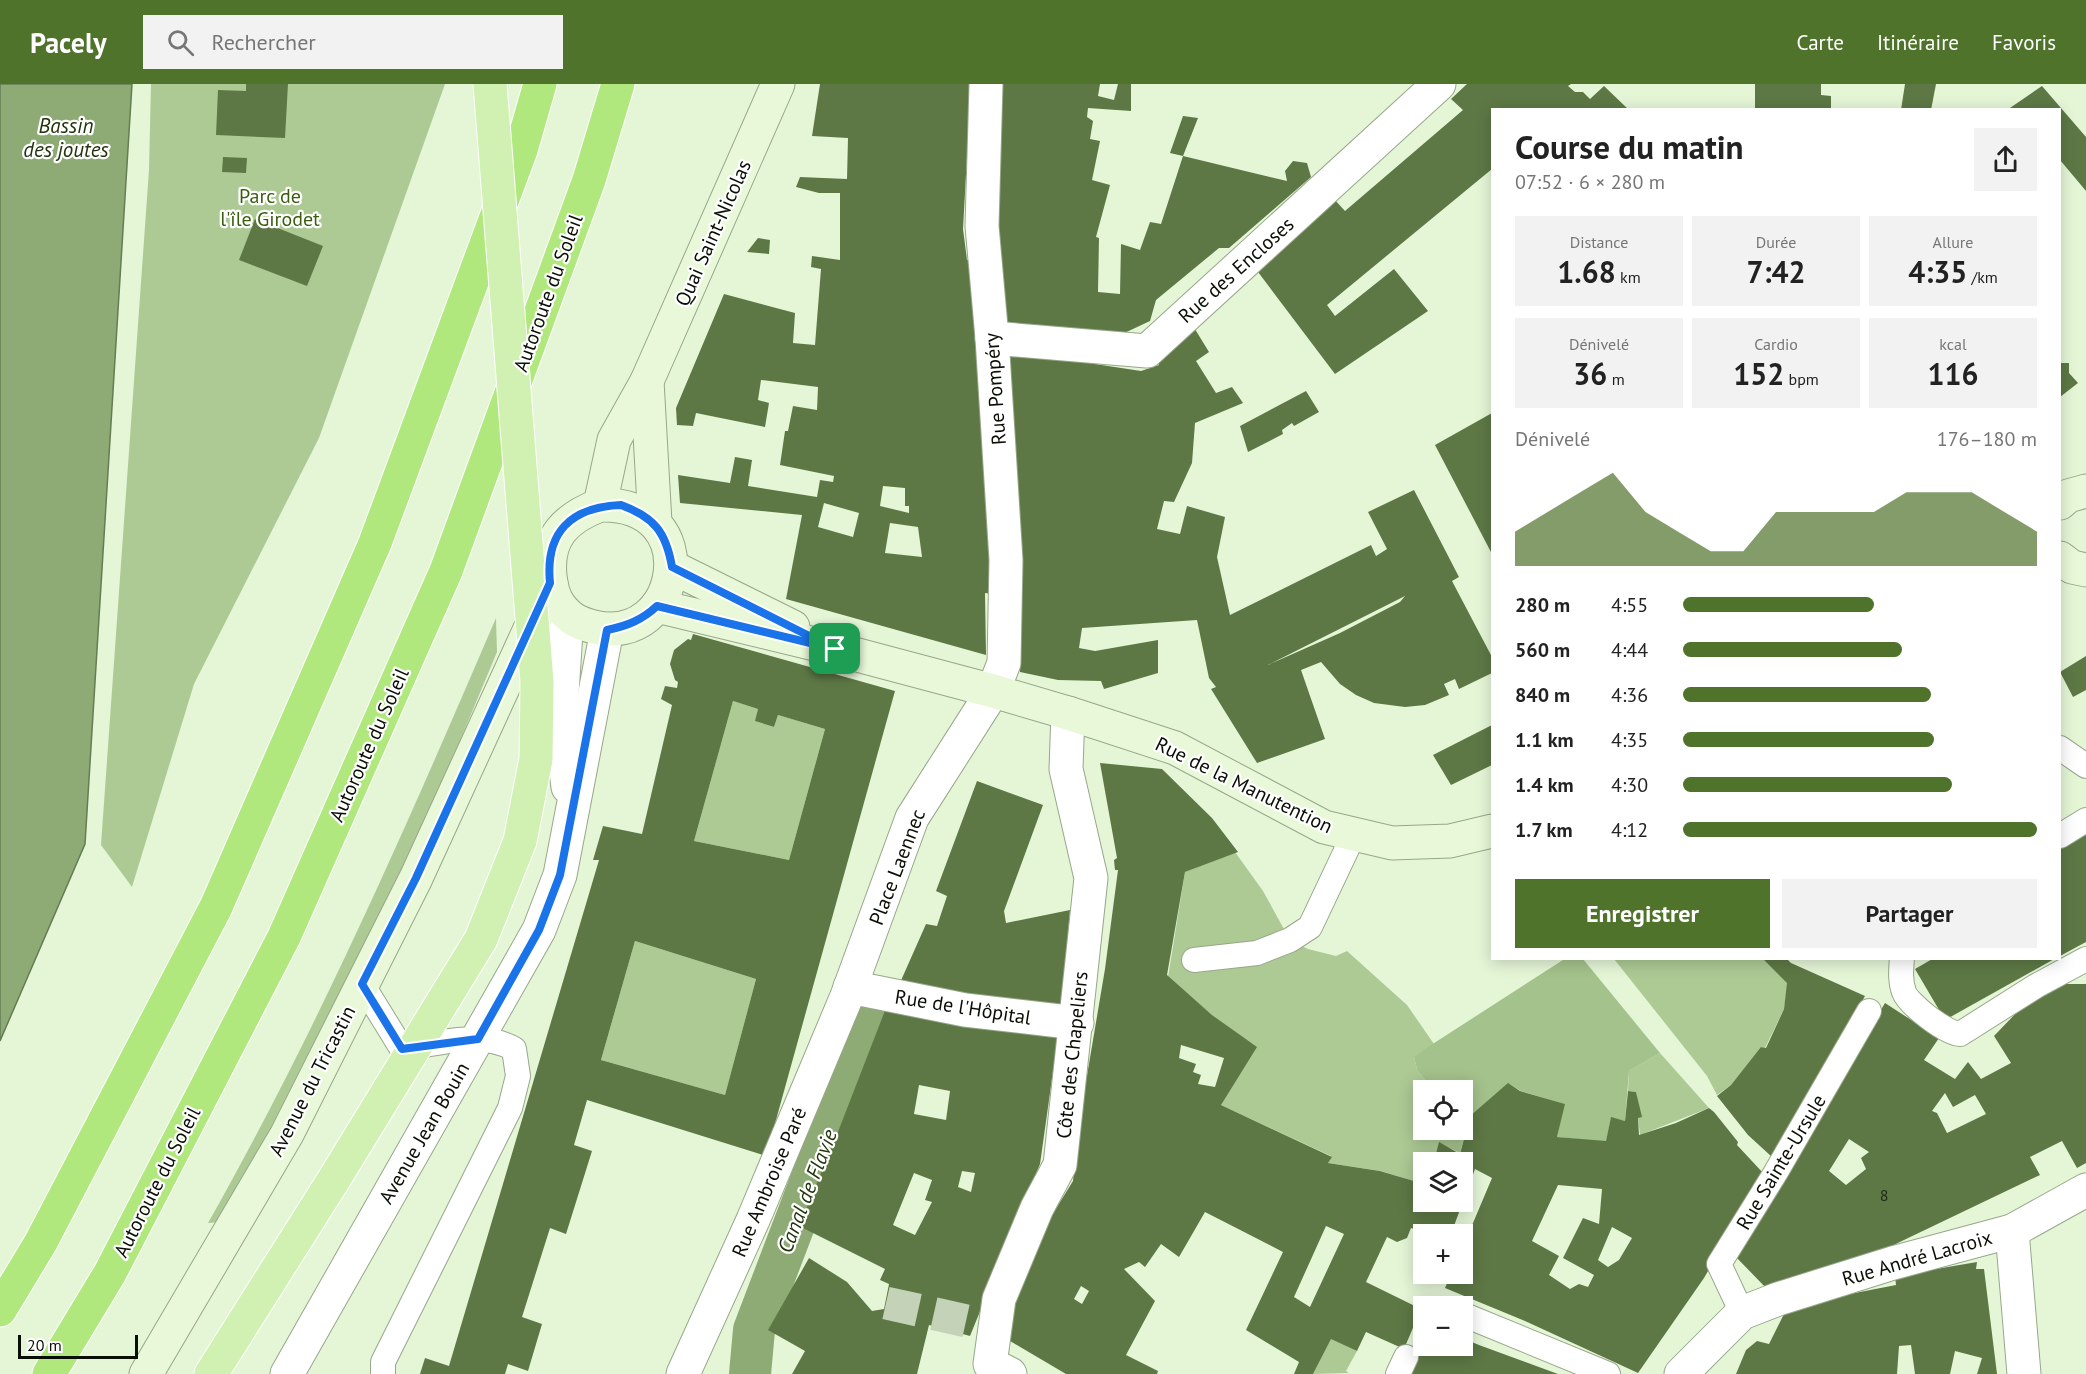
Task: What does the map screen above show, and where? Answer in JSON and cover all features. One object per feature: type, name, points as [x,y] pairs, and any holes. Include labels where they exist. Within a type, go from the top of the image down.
[{"type":"highway","points":[[0,1310],[41,1242],[216,907],[375,543],[521,150],[540,84]]},
{"type":"highway","name":"Autoroute du Soleil","points":[[49,1374],[110,1273],[284,937],[432,603],[446,571],[589,180],[618,84]]},
{"type":"main road","points":[[211,1374],[481,939],[520,841],[536,759],[537,682],[490,84]]},
{"type":"main road","name":"Quai Saint-Nicolas","points":[[600,506],[614,440],[647,381],[778,84]]},
{"type":"main road","name":"Quai Saint-Nicolas","points":[[647,381],[655,523]]},
{"type":"main road","points":[[2061,502],[2068,495],[2086,491]]},
{"type":"main road","points":[[621,505],[637,511],[655,523],[669,545],[672,567],[668,588],[657,606],[647,616],[627,626],[607,630],[577,622],[567,616],[557,602],[550,583],[548,561],[554,541],[563,526],[580,513],[600,506],[621,505]]},
{"type":"main road","points":[[672,567],[835,649]]},
{"type":"main road","name":"Avenue du Tricastin","points":[[146,1374],[287,1134],[416,878],[550,583]]},
{"type":"main road","points":[[657,606],[835,649]]},
{"type":"main road","name":"Rue de la Manutention","points":[[835,649],[1068,713],[1175,748],[1324,827],[1392,843],[1450,841],[1491,831]]},
{"type":"main road","points":[[231,1374],[336,1176]]},
{"type":"street","name":"Rue Pompéry","points":[[986,84],[982,226],[992,338],[1006,560],[1004,663],[993,692]]},
{"type":"street","name":"Rue des Encloses","points":[[992,338],[1147,351],[1439,84]]},
{"type":"street","name":"Avenue Jean Bouin","points":[[567,616],[560,725],[572,819]]},
{"type":"street","name":"Avenue Jean Bouin","points":[[287,1374],[539,930],[560,875],[607,630]]},
{"type":"street","name":"Place Laennec","points":[[850,987],[912,818],[993,692]]},
{"type":"street","name":"Côte des Chapeliers","points":[[1010,1374],[990,1364],[999,1299],[1037,1208],[1060,1164],[1091,878],[1066,769],[1068,713]]},
{"type":"street","name":"Rue de l'Hôpital","points":[[850,987],[965,1010],[1077,1023]]},
{"type":"street","name":"Rue Ambroise Paré","points":[[683,1374],[753,1220],[850,987]]},
{"type":"street","name":"Rue André Lacroix","points":[[1742,1313],[1778,1299],[1893,1263],[2013,1231],[2086,1190]]},
{"type":"street","points":[[2013,1231],[2024,1374]]},
{"type":"street","points":[[1681,1374],[1742,1313]]},
{"type":"lane","points":[[2061,749],[2086,766]]},
{"type":"lane","points":[[2061,835],[2086,820]]},
{"type":"lane","points":[[1194,960],[1257,953],[1290,940],[1310,927],[1354,834]]},
{"type":"lane","points":[[1902,960],[1901,977],[1904,994],[1939,1026],[1953,1034],[1960,1034],[2036,986],[2086,959]]},
{"type":"lane","points":[[362,984],[402,1049],[478,1039],[501,1042],[514,1049],[518,1076],[510,1108],[382,1362],[383,1374]]},
{"type":"lane","name":"Rue Sainte-Ursule","points":[[1742,1313],[1719,1264],[1869,1011]]},
{"type":"lane","points":[[1473,1319],[1608,1374]]},
{"type":"green space","name":"Parc de l'île Girodet","points":[[151,84],[445,84],[319,438],[194,684],[132,887],[101,845],[149,170]]},
{"type":"green space","points":[[496,618],[497,652],[439,791],[366,951],[222,1222],[208,1223],[287,1075],[360,925]]},
{"type":"green space","points":[[733,701],[758,709],[756,721],[774,727],[778,715],[825,729],[789,860],[694,841]]},
{"type":"green space","points":[[1235,852],[1263,891],[1290,940],[1308,949],[1336,956],[1347,951],[1407,1005],[1434,1044],[1414,1056],[1417,1070],[1425,1080],[1413,1080],[1413,1140],[1441,1140],[1437,1152],[1413,1152],[1413,1181],[1381,1171],[1328,1163],[1331,1156],[1221,1105],[1246,1040],[1212,1015],[1168,977],[1185,872]]},
{"type":"green space","points":[[635,941],[756,979],[725,1095],[601,1060]]},
{"type":"green space","points":[[1615,960],[1764,960],[1788,983],[1784,1009],[1765,1048],[1762,1047],[1731,1085],[1717,1095],[1707,1076]]},
{"type":"green space","points":[[1660,1053],[1709,1108],[1640,1135],[1638,1117],[1641,1117],[1636,1092],[1628,1091],[1629,1071]]},
{"type":"green space","points":[[1331,1338],[1357,1351],[1346,1371],[1349,1373],[1313,1374]]},
{"type":"shaded area","points":[[1563,960],[1584,960],[1660,1053],[1629,1071],[1625,1121],[1611,1118],[1606,1142],[1557,1137],[1564,1104],[1521,1091],[1509,1084],[1473,1114],[1473,1080],[1425,1080],[1417,1070],[1414,1056]]},
{"type":"shaded area","points":[[1440,1140],[1464,1140],[1460,1152],[1439,1143]]},
{"type":"water","name":"Bassin des joutes","points":[[0,84],[132,84],[85,844],[0,1041]]},
{"type":"building","points":[[246,84],[288,84],[285,138],[216,135],[218,90],[246,91]]},
{"type":"building","points":[[820,84],[971,84],[963,229],[967,260],[974,261],[993,594],[985,593],[986,655],[786,599],[802,515],[680,503],[678,475],[730,483],[735,457],[752,460],[748,486],[817,497],[820,480],[833,482],[834,476],[780,465],[785,431],[788,431],[793,406],[817,410],[818,387],[761,380],[758,400],[769,403],[765,427],[696,413],[693,426],[677,425],[676,408],[724,294],[795,313],[793,343],[815,345],[821,269],[811,267],[812,256],[840,260],[840,193],[819,193],[796,187],[800,177],[847,179],[848,138],[812,136]],"holes":[[[883,486],[905,488],[905,506],[909,506],[909,513],[880,506]],[[824,503],[859,513],[853,537],[818,527]],[[890,523],[918,527],[922,557],[885,553]]]},
{"type":"building","points":[[1002,84],[1100,84],[1098,96],[1114,100],[1118,84],[1131,84],[1131,111],[1088,108],[1087,117],[1093,121],[1090,139],[1100,141],[1092,180],[1110,185],[1096,237],[1099,238],[1098,292],[1120,294],[1121,244],[1140,250],[1150,222],[1161,224],[1183,156],[1287,181],[1285,171],[1293,161],[1307,163],[1311,177],[1229,248],[1219,248],[1156,300],[1150,321],[1118,336],[1005,327],[996,222]]},
{"type":"building","points":[[1467,84],[1571,84],[1568,86],[1575,92],[1583,92],[1590,99],[1604,86],[1627,108],[1491,108],[1491,170],[1327,305],[1335,316],[1394,269],[1428,311],[1335,374],[1255,268],[1334,199],[1345,211],[1463,110],[1451,99]]},
{"type":"building","points":[[1755,84],[1821,84],[1821,95],[1831,96],[1831,108],[1755,108]]},
{"type":"building","points":[[1905,84],[1936,84],[1931,108],[1901,108]]},
{"type":"building","points":[[2042,86],[2061,108],[2010,108]]},
{"type":"building","points":[[2061,108],[2086,137],[2086,191],[2061,161]]},
{"type":"building","points":[[1183,116],[1198,118],[1183,156],[1170,153]]},
{"type":"building","points":[[223,157],[247,158],[246,173],[222,172]]},
{"type":"building","points":[[255,219],[323,246],[307,286],[239,260]]},
{"type":"building","points":[[758,238],[770,240],[769,254],[747,252]]},
{"type":"building","points":[[1190,321],[1209,352],[1196,361],[1216,393],[1232,387],[1243,403],[1195,423],[1192,463],[1174,502],[1164,501],[1157,529],[1180,534],[1187,506],[1225,517],[1217,557],[1230,615],[1371,545],[1376,556],[1387,549],[1368,512],[1414,490],[1459,577],[1452,581],[1491,655],[1491,673],[1459,689],[1455,679],[1444,684],[1449,695],[1425,705],[1405,707],[1374,703],[1356,695],[1340,684],[1321,662],[1301,670],[1325,739],[1257,763],[1211,689],[1216,687],[1209,678],[1197,620],[1082,628],[1079,648],[1095,651],[1158,640],[1158,673],[1104,689],[1101,681],[1058,680],[1020,672],[1021,621],[1010,351],[1141,371],[1159,365],[1156,359]],"holes":[[[1405,596],[1400,602],[1340,633],[1268,665]]]},
{"type":"building","points":[[2061,363],[2069,363],[2069,373],[2078,383],[2061,396]]},
{"type":"building","points":[[1306,391],[1319,412],[1294,426],[1292,423],[1282,430],[1283,434],[1248,452],[1240,426]]},
{"type":"building","points":[[1491,414],[1491,552],[1435,445]]},
{"type":"building","points":[[693,634],[895,691],[766,1156],[587,1100],[574,1145],[592,1151],[566,1234],[550,1228],[522,1317],[542,1324],[528,1371],[508,1364],[505,1374],[420,1374],[425,1358],[449,1366],[599,860],[593,860],[603,826],[642,834],[672,705],[661,699],[665,686],[677,688],[678,682],[675,680],[670,664],[674,650],[688,639],[691,640]],"holes":[[[733,701],[758,709],[755,721],[774,727],[778,715],[825,729],[789,860],[694,841]],[[635,941],[756,979],[725,1095],[601,1060]]]},
{"type":"building","points":[[2086,656],[2086,690],[2073,697],[2061,671]]},
{"type":"building","points":[[1491,726],[1491,765],[1451,785],[1433,755]]},
{"type":"building","points":[[1100,763],[1162,769],[1212,818],[1238,852],[1185,872],[1167,975],[1212,1015],[1257,1047],[1221,1105],[1332,1157],[1328,1163],[1380,1171],[1413,1181],[1413,1212],[1459,1212],[1455,1224],[1413,1224],[1413,1229],[1411,1228],[1407,1238],[1397,1242],[1387,1237],[1366,1282],[1413,1305],[1413,1328],[1404,1349],[1366,1332],[1357,1351],[1331,1339],[1313,1374],[1294,1374],[1299,1362],[1246,1330],[1283,1252],[1205,1212],[1179,1257],[1161,1244],[1145,1267],[1139,1262],[1124,1269],[1155,1301],[1126,1355],[1158,1371],[1157,1374],[1066,1374],[1010,1341],[1012,1303],[1044,1228],[1073,1181],[1078,1129],[1105,969],[1118,870],[1115,870],[1114,860],[1117,858]],"holes":[[[1181,1045],[1224,1058],[1215,1087],[1198,1084],[1201,1075],[1193,1072],[1196,1064],[1179,1058]],[[1326,1226],[1344,1234],[1310,1307],[1294,1297]],[[1081,1286],[1089,1291],[1082,1304],[1074,1299]]]},
{"type":"building","points":[[977,781],[1043,805],[1004,911],[1006,923],[1070,910],[1062,1005],[899,985],[926,924],[937,926],[947,896],[936,891]]},
{"type":"building","points":[[2086,830],[2086,942],[2061,955],[2061,844]]},
{"type":"building","points":[[1764,960],[1788,960],[1865,996],[1798,1117],[1772,1157],[1748,1135],[1717,1096],[1731,1085],[1761,1047],[1766,1048],[1784,1009],[1787,983]]},
{"type":"building","points":[[1931,960],[2052,960],[1945,1020],[1915,969]]},
{"type":"building","points":[[2044,984],[2086,984],[2086,1163],[2077,1168],[2062,1141],[2030,1157],[2040,1175],[1881,1251],[1828,1266],[1769,1291],[1735,1256],[1885,1003],[1939,1038],[1924,1060],[1955,1079],[1968,1062],[1981,1079],[2011,1063],[1994,1036]],"holes":[[[1945,1093],[1953,1107],[1975,1095],[1986,1114],[1947,1133],[1937,1113],[1932,1111]],[[1849,1139],[1869,1152],[1861,1158],[1866,1169],[1846,1185],[1829,1171]]]},
{"type":"building","points":[[886,1008],[1058,1036],[1040,1164],[970,1336],[929,1325],[917,1374],[792,1374],[805,1351],[768,1330],[809,1258],[847,1282],[872,1311],[884,1309],[889,1284],[880,1280],[885,1269],[799,1226]],"holes":[[[919,1085],[950,1091],[946,1120],[914,1114]],[[962,1171],[975,1173],[971,1192],[958,1187]],[[914,1173],[932,1180],[925,1200],[932,1202],[915,1235],[893,1225]]]},
{"type":"building","points":[[1508,1083],[1520,1091],[1565,1104],[1557,1137],[1606,1141],[1611,1117],[1625,1121],[1628,1091],[1636,1092],[1642,1117],[1638,1118],[1639,1135],[1676,1123],[1709,1108],[1738,1142],[1737,1145],[1764,1174],[1704,1278],[1638,1373],[1473,1300],[1473,1296],[1464,1296],[1445,1288],[1447,1284],[1473,1284],[1473,1224],[1492,1178],[1475,1169],[1473,1174],[1473,1152],[1461,1152],[1464,1140],[1473,1140],[1473,1113]],"holes":[[[1558,1185],[1602,1189],[1599,1224],[1583,1218],[1563,1258],[1594,1275],[1588,1287],[1579,1284],[1570,1289],[1549,1275],[1559,1256],[1532,1241]],[[1612,1227],[1632,1238],[1619,1260],[1608,1267],[1598,1260]]]},
{"type":"building","points":[[1439,1142],[1456,1152],[1436,1152]]},
{"type":"building","points":[[1977,1262],[1976,1269],[1984,1269],[1997,1374],[1977,1374],[1982,1358],[1955,1351],[1950,1374],[1915,1374],[1911,1345],[1899,1346],[1897,1374],[1736,1374],[1746,1350],[1757,1341],[1769,1344],[1788,1306],[1896,1285],[1895,1276]]},
{"type":"building","points":[[1473,1343],[1558,1374],[1410,1374],[1418,1356],[1473,1356]]},
{"type":"waterway","name":"Canal de Flavie","points":[[750,1374],[754,1330],[876,1010]]},
{"type":"tunnel","points":[[886,1303],[976,1323]]},
{"type":"route","points":[[621,505],[637,511],[655,523],[669,545],[672,567],[704,581],[835,649],[657,606],[647,616],[627,626],[607,630],[560,875],[539,930],[478,1039],[402,1049],[362,984],[416,878],[550,583],[548,561],[554,541],[563,526],[580,513],[600,506],[621,505]]}]
